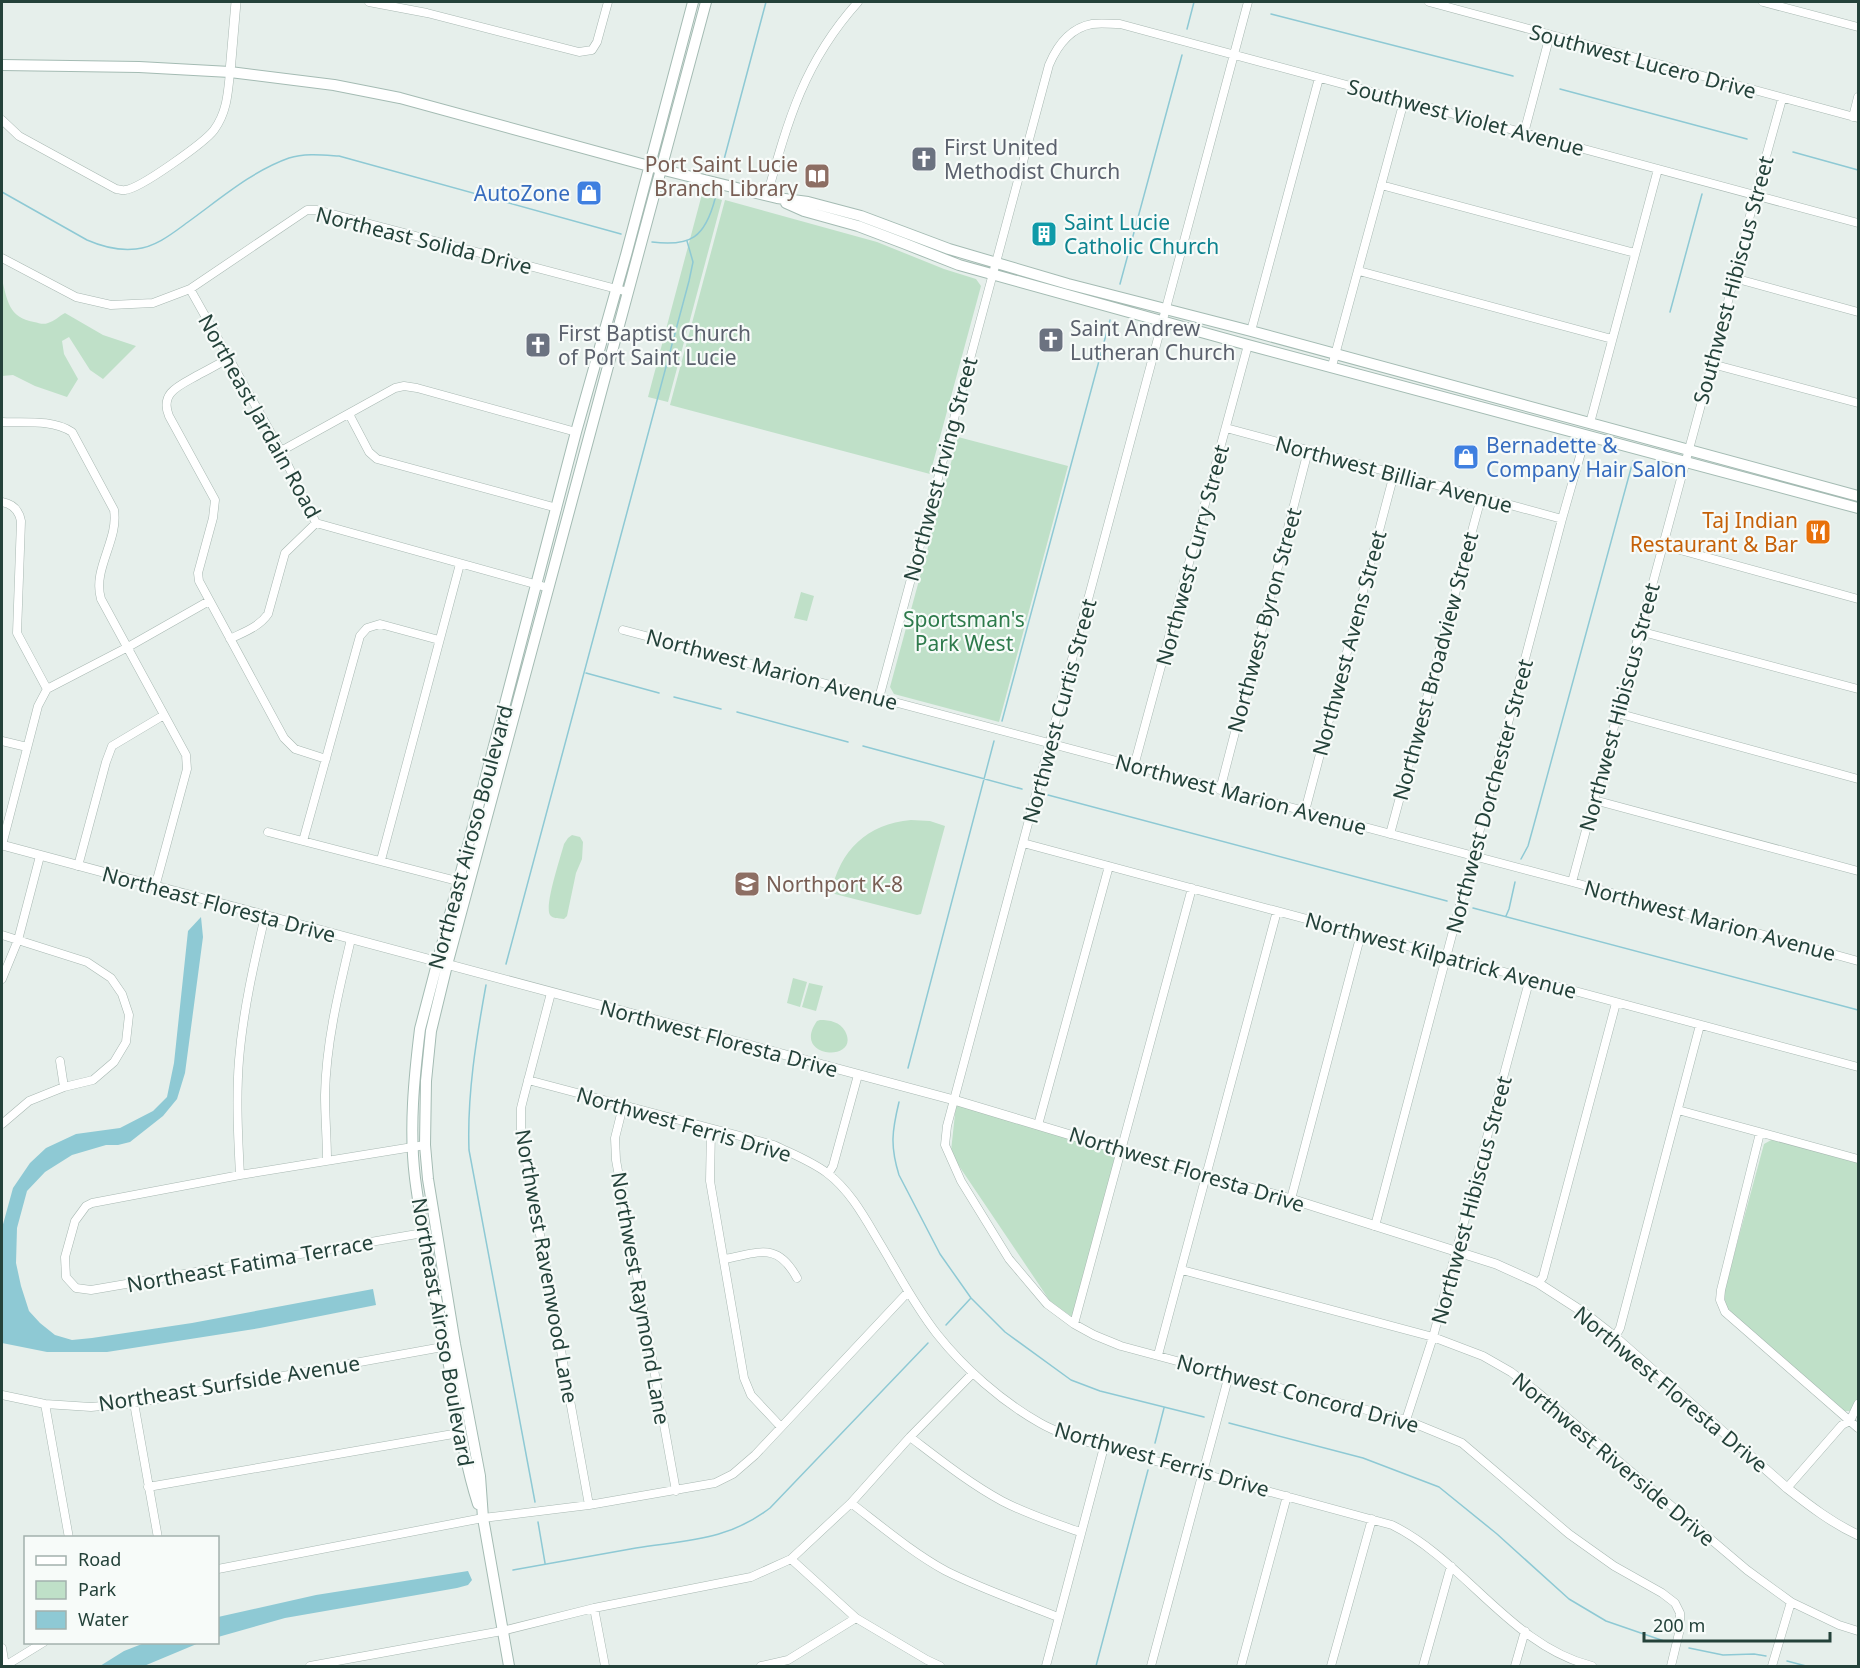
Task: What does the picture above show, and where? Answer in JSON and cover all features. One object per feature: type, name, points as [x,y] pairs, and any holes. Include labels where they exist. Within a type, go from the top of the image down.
[{"type":"main road","points":[[655,168],[699,2]]},
{"type":"main road","points":[[2,65],[139,67],[230,72],[323,84],[400,98],[655,168],[772,197],[808,202],[870,219],[949,249],[1068,284],[1251,331],[1858,496]]},
{"type":"main road","name":"Northeast Airoso Boulevard","points":[[483,1518],[469,1477],[459,1433],[451,1345],[429,1186],[425,1145],[426,1081],[431,1031],[458,881],[576,432],[616,289],[655,168]]},
{"type":"main road","name":"Northeast Airoso Boulevard","points":[[508,1664],[483,1518],[480,1476],[423,1233],[413,1145],[414,1083],[420,1029],[442,963],[549,588],[627,292],[655,168]]},
{"type":"main road","points":[[772,197],[804,211],[860,227],[958,265],[992,275],[1858,508]]},
{"type":"main road","points":[[1513,415],[1523,412],[1575,425],[1586,422]]},
{"type":"street","points":[[2,120],[19,136],[116,189],[126,190],[139,185],[202,143],[214,130],[228,98],[236,2]]},
{"type":"street","points":[[369,2],[427,13],[579,52],[592,50],[597,42],[608,2]]},
{"type":"street","points":[[772,197],[784,132],[803,83],[822,49],[858,2]]},
{"type":"street","name":"Northwest Curtis Street","points":[[954,1100],[1248,2]]},
{"type":"street","name":"Southwest Lucero Drive","points":[[1429,2],[1856,118]]},
{"type":"street","points":[[1763,2],[1858,27]]},
{"type":"street","name":"Southwest Violet Avenue","points":[[1072,32],[1090,24],[1120,24],[1858,223]]},
{"type":"street","name":"Northwest Irving Street","points":[[879,698],[1048,65],[1059,45],[1072,32]]},
{"type":"street","points":[[1524,133],[1550,35]]},
{"type":"street","points":[[1251,331],[1319,78]]},
{"type":"street","points":[[1856,118],[1858,97]]},
{"type":"street","name":"Southwest Hibiscus Street","points":[[1684,461],[1782,99]]},
{"type":"street","points":[[1332,366],[1404,101]]},
{"type":"street","points":[[1586,422],[1612,339],[1658,169]]},
{"type":"street","points":[[1381,185],[1635,253]]},
{"type":"street","name":"Northeast Solida Drive","points":[[2,258],[76,297],[111,305],[153,303],[190,289],[307,210],[317,210],[627,292]]},
{"type":"street","points":[[1359,271],[1612,339]]},
{"type":"street","points":[[1734,278],[1858,312]]},
{"type":"street","name":"Northeast Jardain Road","points":[[190,289],[282,451],[316,523],[549,588]]},
{"type":"street","name":"Northwest Curry Street","points":[[1134,766],[1248,345]]},
{"type":"street","points":[[228,359],[177,386],[166,403],[169,416],[215,500],[213,518],[198,577],[284,738],[295,749],[326,759]]},
{"type":"street","points":[[1712,364],[1858,403]]},
{"type":"street","points":[[282,451],[395,388],[409,386],[576,432]]},
{"type":"street","points":[[349,414],[369,452],[377,459],[557,508]]},
{"type":"street","points":[[2,422],[54,424],[72,432],[114,510],[116,520],[101,569],[98,588],[101,599],[186,755],[187,769],[155,887]]},
{"type":"street","name":"Northwest Billiar Avenue","points":[[1226,429],[1562,519]]},
{"type":"street","name":"Northwest Dorchester Street","points":[[1375,1226],[1586,435]]},
{"type":"street","name":"Northwest Byron Street","points":[[1220,790],[1308,451]]},
{"type":"street","name":"Northwest Hibiscus Street","points":[[1572,882],[1684,461]]},
{"type":"street","name":"Northwest Avens Street","points":[[1305,811],[1394,474]]},
{"type":"street","name":"Northwest Broadview Street","points":[[1390,834],[1480,498]]},
{"type":"street","points":[[2,502],[15,508],[21,521],[16,633],[47,689]]},
{"type":"street","points":[[230,639],[264,621],[285,554],[316,523]]},
{"type":"street","points":[[1662,545],[1858,599]]},
{"type":"street","points":[[381,861],[460,564]]},
{"type":"street","points":[[2,845],[38,706],[47,689],[209,601]]},
{"type":"street","points":[[303,841],[360,636],[367,628],[380,624],[439,640]]},
{"type":"street","name":"Northwest Marion Avenue","points":[[623,630],[1572,882],[1858,961]]},
{"type":"street","points":[[1639,631],[1858,689]]},
{"type":"street","points":[[1617,713],[1858,779]]},
{"type":"street","points":[[78,866],[112,746],[164,715]]},
{"type":"street","points":[[2,741],[27,747]]},
{"type":"street","points":[[1594,800],[1858,871]]},
{"type":"street","points":[[268,832],[458,881]]},
{"type":"street","name":"Northwest Kilpatrick Avenue","points":[[1023,843],[1858,1067]]},
{"type":"street","name":"Northeast Floresta Drive","points":[[2,845],[442,963]]},
{"type":"street","points":[[2,979],[18,940],[40,856]]},
{"type":"street","points":[[1038,1125],[1109,866]]},
{"type":"street","points":[[1074,1324],[1192,888]]},
{"type":"street","points":[[1158,1355],[1277,911]]},
{"type":"street","points":[[265,916],[250,979],[239,1060],[240,1175],[413,1145],[425,1145]]},
{"type":"street","points":[[1291,1199],[1361,934]]},
{"type":"street","points":[[2,935],[87,962],[111,978],[122,994],[129,1015],[126,1042],[114,1062],[93,1080],[64,1087],[29,1101],[2,1124]]},
{"type":"street","points":[[327,1160],[325,1094],[329,1045],[351,939]]},
{"type":"street","name":"Northwest Floresta Drive","points":[[442,963],[954,1100],[1291,1199],[1496,1264],[1538,1283],[1584,1312],[1787,1488],[1811,1507],[1858,1534]]},
{"type":"street","name":"Northwest Hibiscus Street","points":[[1406,1419],[1433,1337],[1530,978]]},
{"type":"street","name":"Northwest Ravenwood Lane","points":[[551,993],[521,1108],[521,1130],[589,1505]]},
{"type":"street","points":[[1538,1283],[1543,1277],[1616,1003]]},
{"type":"street","points":[[1615,1337],[1620,1328],[1700,1025]]},
{"type":"street","points":[[60,1061],[64,1087]]},
{"type":"street","points":[[828,1174],[833,1166],[858,1075]]},
{"type":"street","name":"Northwest Ferris Drive","points":[[528,1080],[774,1145],[805,1160],[828,1174],[849,1196],[937,1334],[973,1373],[1006,1400],[1040,1423],[1104,1447],[1392,1525],[1426,1544],[1525,1631],[1548,1648],[1573,1662],[1592,1666]]},
{"type":"street","name":"Northwest Concord Drive","points":[[954,1100],[945,1145],[961,1180],[1009,1259],[1047,1304],[1074,1324],[1121,1346],[1406,1419],[1462,1443],[1569,1534],[1614,1566],[1662,1593],[1675,1603],[1680,1613],[1680,1629],[1671,1666]]},
{"type":"street","name":"Northwest Raymond Lane","points":[[623,1106],[615,1138],[615,1154],[676,1491]]},
{"type":"street","points":[[1678,1110],[1858,1158]]},
{"type":"street","points":[[711,1129],[710,1181],[744,1378],[751,1395],[781,1427]]},
{"type":"street","points":[[1760,1133],[1720,1300],[1725,1312],[1858,1428]]},
{"type":"street","name":"Northeast Fatima Terrace","points":[[240,1175],[86,1206],[75,1221],[65,1257],[66,1276],[76,1288],[92,1290],[423,1233]]},
{"type":"street","points":[[724,1259],[765,1252],[774,1253],[786,1261],[797,1278]]},
{"type":"street","name":"Northwest Riverside Drive","points":[[1182,1270],[1433,1337],[1483,1356],[1536,1390],[1747,1570],[1791,1602],[1839,1625],[1858,1631]]},
{"type":"street","points":[[219,1569],[483,1518],[589,1505],[715,1483],[733,1474],[754,1455],[909,1292]]},
{"type":"street","name":"Northeast Surfside Avenue","points":[[2,1395],[45,1404],[91,1407],[134,1403],[451,1345]]},
{"type":"street","points":[[310,1666],[502,1631],[594,1608],[751,1577],[791,1558],[851,1503],[910,1437],[973,1373]]},
{"type":"street","points":[[1151,1666],[1229,1375]]},
{"type":"street","points":[[134,1403],[158,1536]]},
{"type":"street","points":[[45,1404],[69,1536]]},
{"type":"street","points":[[1787,1488],[1842,1425],[1850,1421],[1858,1404]]},
{"type":"street","points":[[148,1487],[459,1433]]},
{"type":"street","points":[[910,1437],[950,1468],[1002,1501],[1080,1532]]},
{"type":"street","points":[[1046,1666],[1104,1447]]},
{"type":"street","points":[[1241,1666],[1287,1496]]},
{"type":"street","points":[[851,1503],[944,1570],[1058,1617]]},
{"type":"street","points":[[1331,1666],[1372,1519]]},
{"type":"street","points":[[791,1558],[856,1617],[925,1664],[940,1666]]},
{"type":"street","points":[[1423,1666],[1450,1566]]},
{"type":"street","points":[[1772,1666],[1791,1602]]},
{"type":"street","points":[[594,1608],[605,1666]]},
{"type":"street","points":[[761,1666],[788,1660],[856,1617]]},
{"type":"street","points":[[1515,1666],[1525,1631]]},
{"type":"street","points":[[2,1648],[5,1666],[41,1644]]},
{"type":"green space","points":[[702,194],[722,200],[668,402],[648,397]]},
{"type":"green space","points":[[725,200],[877,242],[944,269],[976,279],[981,286],[930,474],[670,405]]},
{"type":"green space","points":[[2,279],[10,307],[19,317],[46,324],[65,313],[103,335],[136,346],[103,379],[90,370],[69,337],[62,341],[64,354],[78,379],[67,397],[35,386],[13,375],[2,376]]},
{"type":"green space","name":"Sportsman's Park West","points":[[958,437],[1068,466],[999,722],[894,694],[890,687]]},
{"type":"green space","points":[[801,592],[814,596],[807,621],[794,618]]},
{"type":"green space","points":[[911,820],[930,821],[945,826],[921,914],[917,915],[831,893],[841,864],[858,842],[881,827]]},
{"type":"green space","points":[[572,835],[580,837],[583,842],[582,859],[576,873],[567,916],[564,919],[554,918],[550,915],[549,910],[551,892],[564,844]]},
{"type":"green space","points":[[793,978],[807,982],[800,1007],[787,1003]]},
{"type":"green space","points":[[809,983],[823,986],[816,1011],[802,1007]]},
{"type":"green space","points":[[817,1021],[834,1022],[843,1028],[848,1041],[844,1048],[836,1052],[827,1052],[818,1049],[812,1043],[811,1034]]},
{"type":"green space","points":[[956,1105],[1117,1153],[1072,1317],[1050,1301],[955,1160],[951,1151]]},
{"type":"green space","points":[[1773,1139],[1858,1161],[1858,1396],[1856,1406],[1851,1411],[1843,1411],[1726,1308],[1724,1292],[1764,1144]]},
{"type":"water","points":[[201,917],[203,937],[185,1073],[177,1099],[163,1116],[130,1142],[106,1145],[72,1155],[45,1172],[27,1191],[17,1228],[16,1263],[29,1311],[55,1335],[72,1340],[192,1323],[373,1289],[376,1305],[260,1328],[107,1352],[47,1352],[2,1343],[2,1228],[13,1188],[30,1163],[46,1148],[76,1134],[120,1128],[153,1111],[167,1097],[174,1063],[188,931]]},
{"type":"water","points":[[468,1571],[472,1580],[468,1585],[457,1588],[285,1618],[219,1637],[219,1617],[316,1595]]},
{"type":"water","points":[[142,1644],[197,1644],[144,1666],[100,1666],[124,1651]]},
{"type":"waterway","points":[[722,167],[766,2]]},
{"type":"waterway","points":[[1187,29],[1194,2]]},
{"type":"waterway","points":[[1271,14],[1513,76]]},
{"type":"waterway","points":[[1120,284],[1182,55]]},
{"type":"waterway","points":[[1560,89],[1747,139]]},
{"type":"waterway","points":[[1793,152],[1858,170]]},
{"type":"waterway","points":[[2,192],[87,240],[111,248],[136,249],[164,239],[237,186],[275,164],[301,155],[339,156],[621,234]]},
{"type":"waterway","points":[[1670,312],[1702,194]]},
{"type":"waterway","points":[[652,242],[677,243],[694,237],[706,222],[715,199]]},
{"type":"waterway","points":[[506,964],[689,281],[693,262],[687,241]]},
{"type":"waterway","points":[[1002,721],[1110,320]]},
{"type":"waterway","points":[[1521,859],[1528,846],[1633,461]]},
{"type":"waterway","points":[[586,673],[659,693]]},
{"type":"waterway","points":[[674,697],[721,709]]},
{"type":"waterway","points":[[737,712],[848,742]]},
{"type":"waterway","points":[[908,1068],[994,741]]},
{"type":"waterway","points":[[863,746],[1022,789]]},
{"type":"waterway","points":[[1048,795],[1447,901]]},
{"type":"waterway","points":[[1506,916],[1515,882]]},
{"type":"waterway","points":[[1473,908],[1858,1010]]},
{"type":"waterway","points":[[486,985],[471,1088],[469,1150],[535,1502]]},
{"type":"waterway","points":[[899,1102],[893,1138],[899,1175],[940,1254],[971,1298],[1005,1332],[1071,1380],[1100,1391],[1204,1417]]},
{"type":"waterway","points":[[946,1325],[970,1299]]},
{"type":"waterway","points":[[513,1570],[689,1541],[722,1533],[754,1519],[770,1508],[928,1343]]},
{"type":"waterway","points":[[1155,1443],[1164,1408]]},
{"type":"waterway","points":[[1229,1423],[1363,1458],[1439,1487],[1497,1534],[1569,1599],[1606,1621],[1664,1641]]},
{"type":"waterway","points":[[1096,1666],[1148,1470]]},
{"type":"waterway","points":[[538,1522],[545,1563]]},
{"type":"waterway","points":[[1689,1648],[1723,1655],[1766,1656]]},
{"type":"waterway","points":[[1787,1661],[1806,1666]]},
{"type":"place","name":"First United Methodist Church","points":[[924,159]]},
{"type":"place","name":"Port Saint Lucie Branch Library","points":[[817,176]]},
{"type":"place","name":"AutoZone","points":[[589,193]]},
{"type":"place","name":"Saint Lucie Catholic Church","points":[[1044,234]]},
{"type":"place","name":"Saint Andrew Lutheran Church","points":[[1051,340]]},
{"type":"place","name":"First Baptist Church of Port Saint Lucie","points":[[538,345]]},
{"type":"place","name":"Bernadette & Company Hair Salon","points":[[1466,457]]},
{"type":"place","name":"Taj Indian Restaurant & Bar","points":[[1818,532]]},
{"type":"place","name":"Northport K-8","points":[[747,884]]}]
